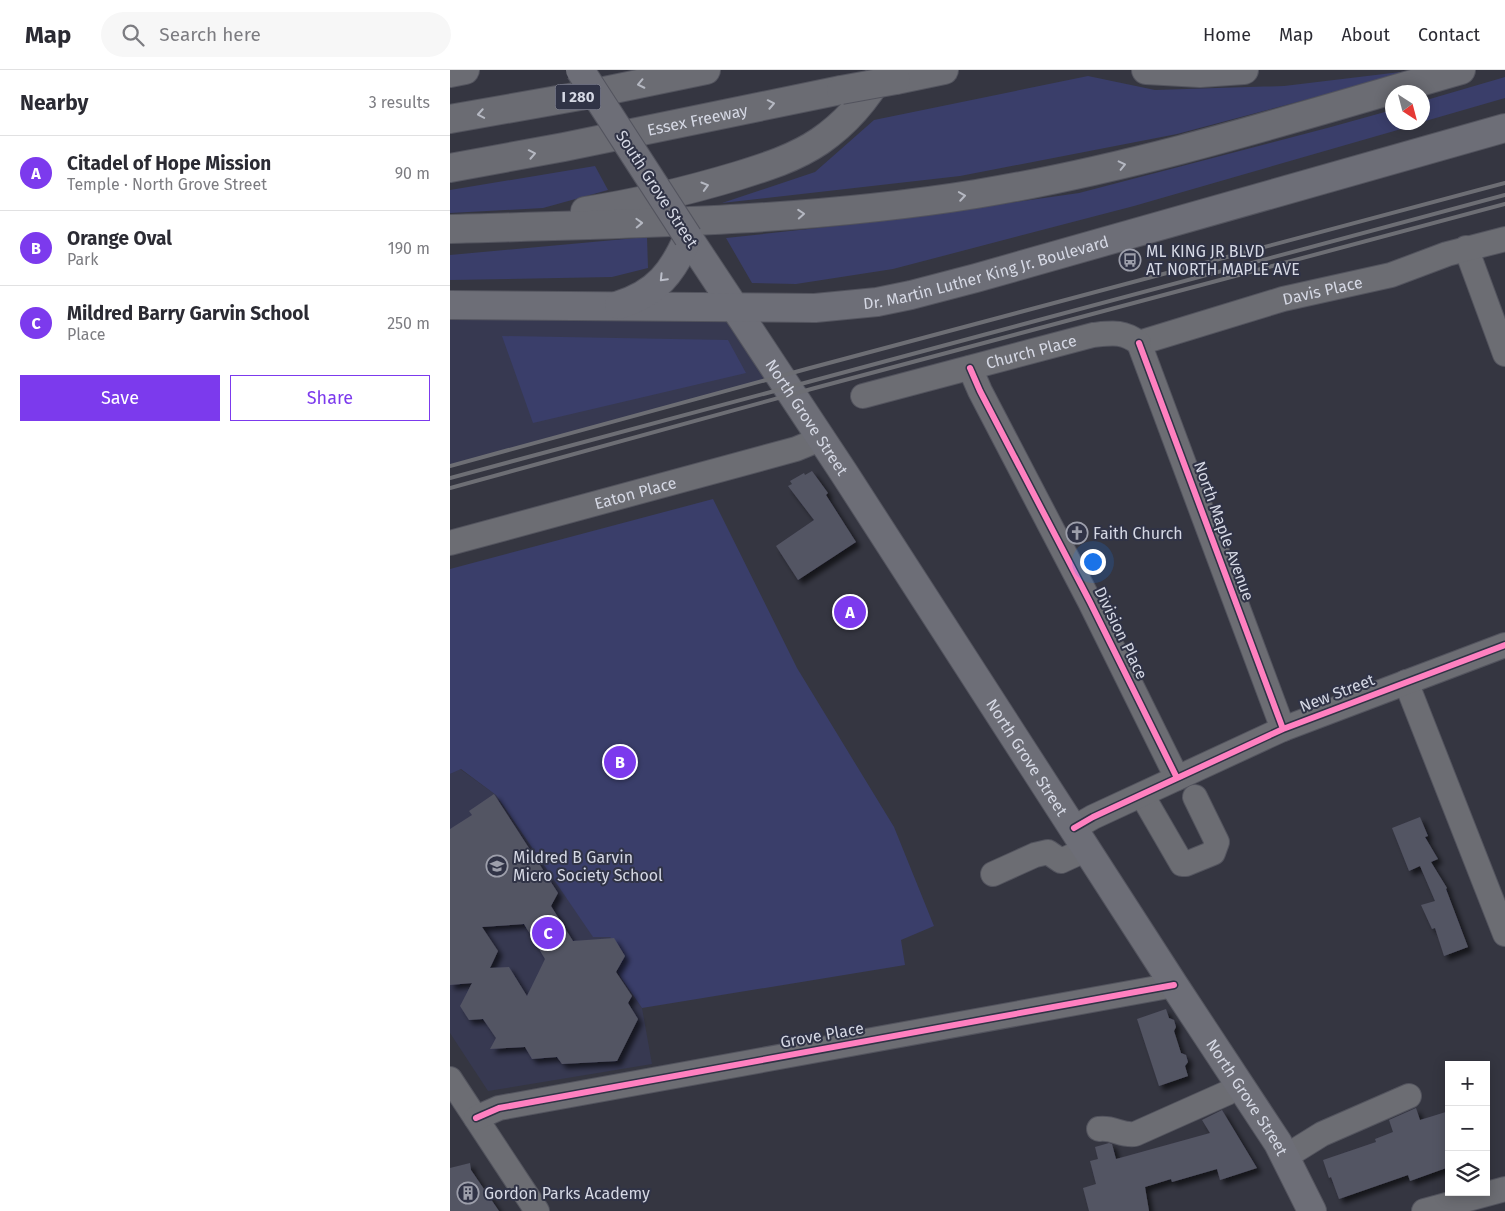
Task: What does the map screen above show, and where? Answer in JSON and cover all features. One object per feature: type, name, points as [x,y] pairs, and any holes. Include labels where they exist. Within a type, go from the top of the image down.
[{"type":"highway","points":[[450,73],[465,70]]},
{"type":"highway","name":"I 280","points":[[450,119],[580,96],[706,70]]},
{"type":"highway","name":"Essex Freeway","points":[[450,168],[564,147],[841,90],[889,75],[944,70]]},
{"type":"highway","points":[[1146,70],[1200,73],[1236,71]]},
{"type":"highway","points":[[450,229],[671,222],[776,216],[872,207],[967,195],[1055,179],[1137,161],[1462,70]]},
{"type":"highway","points":[[450,229],[564,215],[630,203],[689,190],[775,163],[815,144],[841,124],[870,91],[889,75]]},
{"type":"main road","name":"South Grove Street","points":[[580,70],[735,308]]},
{"type":"main road","name":"Dr. Martin Luther King Jr. Boulevard","points":[[450,305],[607,308],[815,308],[843,306],[911,295],[1505,128]]},
{"type":"main road","points":[[607,308],[631,301],[651,290],[659,283],[673,267],[688,237]]},
{"type":"main road","name":"North Grove Street","points":[[735,308],[1278,1143],[1312,1211]]},
{"type":"street","name":"Davis Place","points":[[1139,343],[1283,299],[1391,275],[1466,248],[1505,239]]},
{"type":"street","points":[[1466,248],[1505,354]]},
{"type":"street","name":"Church Place","points":[[864,396],[1093,335],[1114,333],[1128,335],[1139,343]]},
{"type":"street","name":"North Maple Avenue","points":[[1139,343],[1283,729]]},
{"type":"street","name":"Division Place","points":[[970,368],[980,392],[1090,602],[1176,778]]},
{"type":"street","name":"Eaton Place","points":[[450,543],[796,448],[820,437]]},
{"type":"street","name":"New Street","points":[[993,874],[1035,855],[1048,852],[1061,861],[1081,838],[1142,794],[1283,729],[1505,645]]},
{"type":"street","points":[[1406,682],[1505,934]]},
{"type":"street","points":[[1142,794],[1182,864],[1213,852],[1217,842],[1195,796]]},
{"type":"street","name":"Grove Place","points":[[476,1118],[498,1108],[1174,985]]},
{"type":"street","points":[[450,1079],[537,1211]]},
{"type":"street","points":[[1099,1130],[1108,1128],[1129,1135],[1135,1134],[1227,1093],[1240,1085]]},
{"type":"street","points":[[1285,1157],[1322,1134],[1410,1096]]},
{"type":"street","points":[[1424,1211],[1449,1208],[1505,1189]]},
{"type":"shaded area","points":[[1417,70],[1177,134],[960,176],[722,203],[815,172],[874,120],[1088,76],[1155,90],[1284,86]]},
{"type":"shaded area","points":[[1505,77],[1505,98],[1430,120],[1430,99]]},
{"type":"shaded area","points":[[1385,112],[1385,130],[1398,130],[1134,206],[893,269],[796,284],[752,283],[726,238],[883,221],[1079,193]]},
{"type":"shaded area","points":[[595,166],[608,190],[543,208],[450,213],[450,190]]},
{"type":"shaded area","points":[[647,237],[648,268],[612,277],[450,280],[450,255]]},
{"type":"shaded area","points":[[735,308],[775,378],[450,466],[450,319]]},
{"type":"shaded area","points":[[502,336],[728,340],[746,373],[533,423]]},
{"type":"shaded area","points":[[713,499],[797,668],[894,827],[934,926],[901,940],[905,965],[642,1008],[617,972],[624,953],[610,937],[593,937],[496,795],[461,769],[450,774],[450,569]]},
{"type":"shaded area","name":"Mildred B Garvin Micro Society School","points":[[460,769],[496,795],[593,936],[610,937],[624,953],[617,972],[642,1008],[652,1064],[488,1091],[450,1033],[450,774]]},
{"type":"building","points":[[812,471],[828,493],[826,495],[856,542],[798,580],[776,546],[814,520],[788,486],[792,484],[790,481]]},
{"type":"building","name":"Mildred B Garvin Micro Society School","points":[[494,794],[558,893],[551,906],[573,941],[614,938],[625,956],[616,972],[632,996],[628,1003],[638,1019],[617,1061],[562,1064],[557,1057],[532,1059],[525,1047],[490,1049],[496,1038],[483,1019],[469,1020],[460,1006],[472,983],[450,985],[450,829],[472,815],[469,811]],"holes":[[[524,924],[545,959],[527,996],[509,967],[490,968],[498,951],[482,927]]]},
{"type":"building","points":[[1420,817],[1428,836],[1425,837],[1438,859],[1431,862],[1447,888],[1468,947],[1444,956],[1435,928],[1432,929],[1421,905],[1435,901],[1420,866],[1409,871],[1392,828]]},
{"type":"building","points":[[1166,1009],[1169,1018],[1174,1020],[1176,1027],[1174,1031],[1181,1053],[1186,1055],[1188,1062],[1185,1066],[1188,1076],[1159,1086],[1137,1019]]},
{"type":"building","points":[[1416,1108],[1420,1120],[1445,1112],[1445,1168],[1410,1181],[1408,1175],[1339,1199],[1323,1160],[1376,1142],[1375,1139],[1393,1132],[1389,1120]]},
{"type":"building","points":[[1222,1110],[1257,1168],[1220,1180],[1217,1169],[1172,1182],[1171,1179],[1145,1187],[1149,1211],[1089,1211],[1083,1188],[1096,1184],[1090,1161],[1098,1159],[1095,1147],[1109,1143],[1112,1144],[1116,1159],[1210,1133],[1202,1120]]},
{"type":"building","name":"Gordon Parks Academy","points":[[470,1163],[471,1170],[499,1211],[450,1211],[450,1168]]},
{"type":"railway","points":[[450,466],[1505,183]]},
{"type":"railway","points":[[450,478],[1505,195]]},
{"type":"railway","points":[[450,488],[815,388],[1505,204]]},
{"type":"cycle path","points":[[1139,343],[1283,729]]},
{"type":"cycle path","points":[[970,368],[980,391],[1090,602],[1177,778]]},
{"type":"cycle path","points":[[1074,828],[1093,817],[1283,729],[1505,645]]},
{"type":"cycle path","points":[[476,1118],[499,1108],[1174,985]]},
{"type":"place","name":"ML KING JR BLVD AT NORTH MAPLE AVE","points":[[1130,260]]},
{"type":"place","name":"Faith Church","points":[[1077,533]]},
{"type":"place","name":"Citadel of Hope Mission","points":[[850,612]]},
{"type":"place","name":"Orange Oval","points":[[620,762]]},
{"type":"place","name":"Mildred B Garvin Micro Society School","points":[[497,866]]},
{"type":"place","name":"Mildred Barry Garvin School","points":[[548,933]]},
{"type":"place","name":"Gordon Parks Academy","points":[[468,1193]]}]
